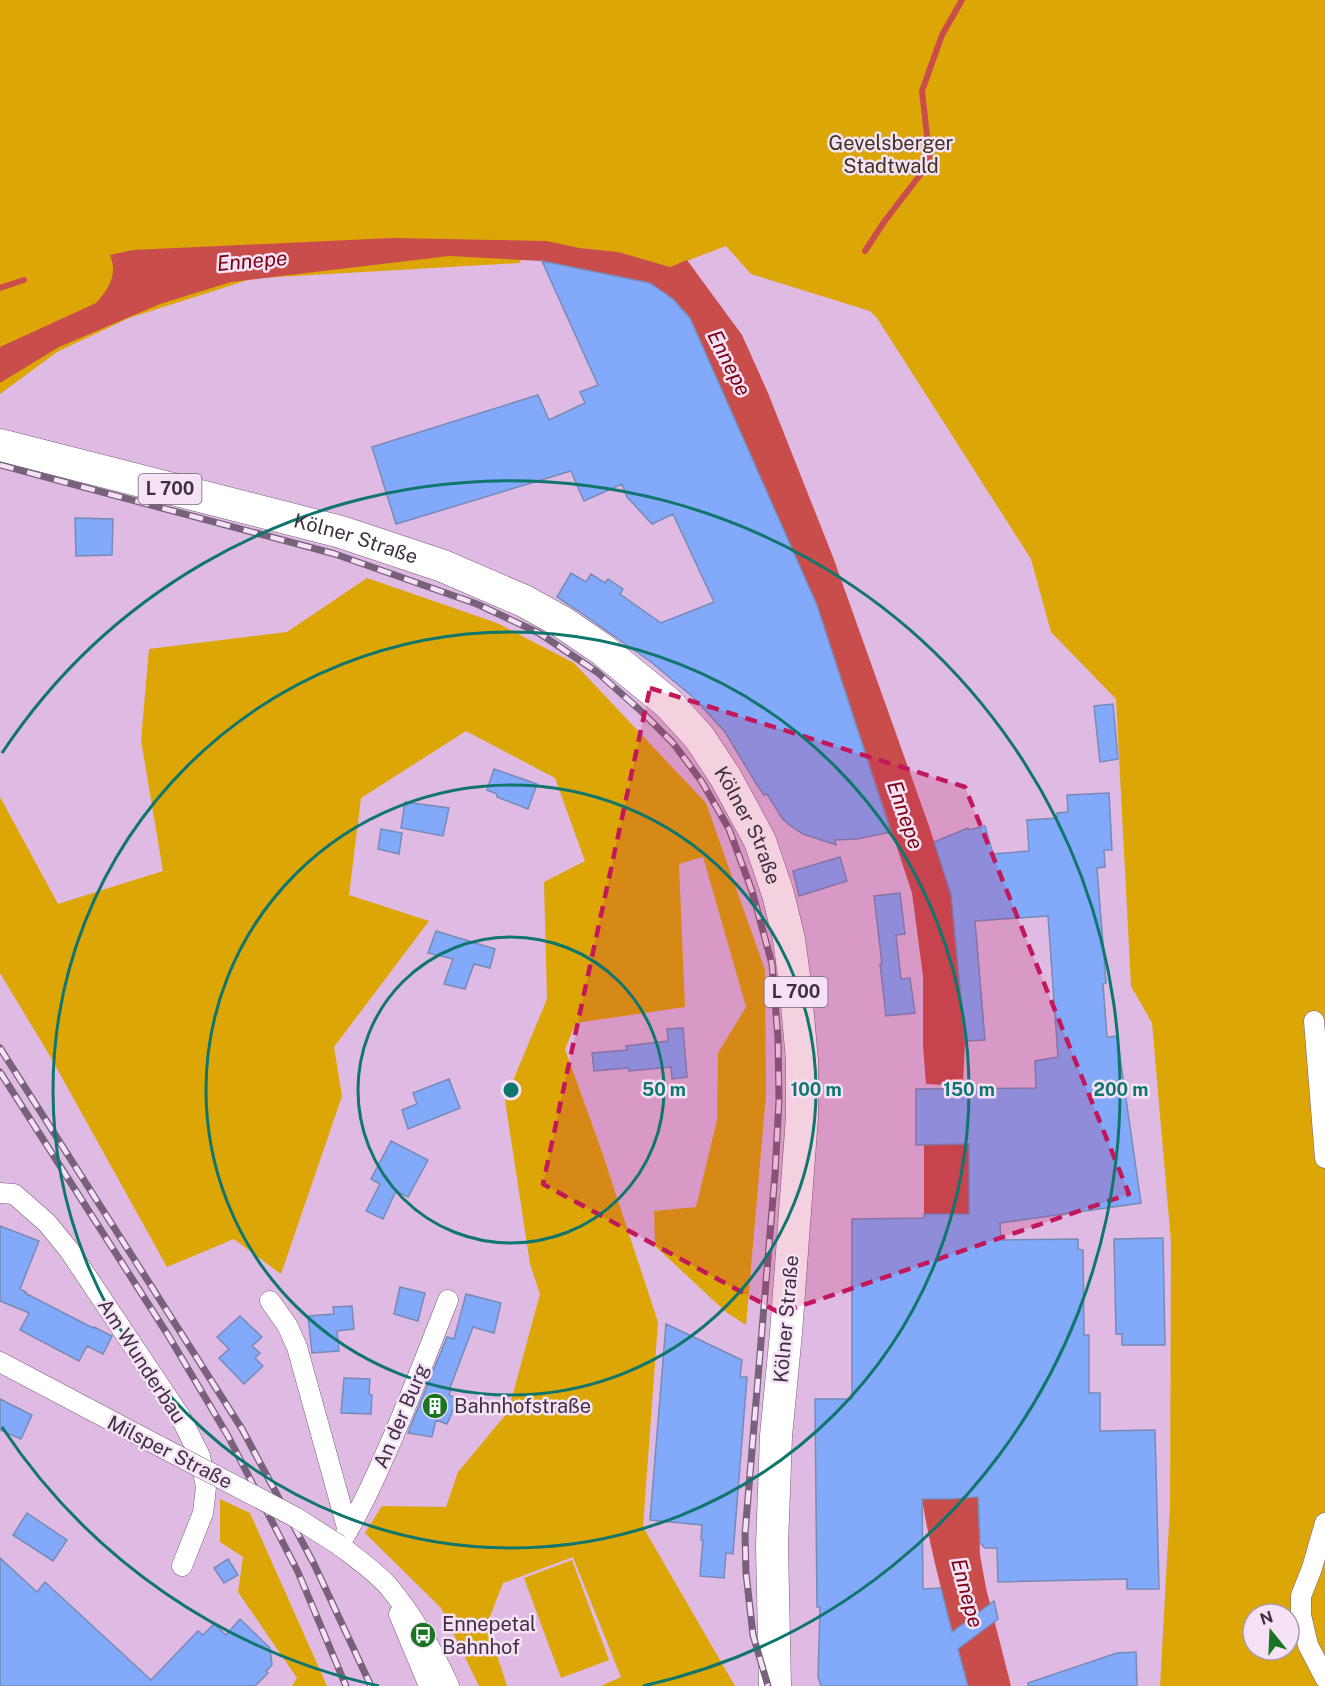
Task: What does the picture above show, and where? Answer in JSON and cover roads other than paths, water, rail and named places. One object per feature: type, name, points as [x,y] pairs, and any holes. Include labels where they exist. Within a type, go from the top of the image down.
[{"type":"main road","name":"Kölner Straße","points":[[0,445],[341,532],[443,567],[524,601],[562,622],[603,650],[668,704],[699,737],[726,778],[760,841],[778,894],[789,939],[801,1048],[802,1117],[775,1447],[772,1545],[775,1686]]},
{"type":"street","points":[[1314,1022],[1325,1158]]},
{"type":"street","name":"Am Wunderbau","points":[[0,1192],[14,1194],[47,1223],[69,1250],[180,1416],[200,1456],[206,1487],[203,1513],[182,1566]]},
{"type":"street","name":"An der Burg","points":[[344,1538],[376,1476],[448,1300]]},
{"type":"street","points":[[270,1301],[287,1325],[297,1347],[344,1538],[364,1564],[388,1586],[423,1635],[449,1686]]},
{"type":"street","name":"Milsper Straße","points":[[0,1362],[295,1517],[344,1538]]},
{"type":"street","points":[[1325,1523],[1312,1569],[1301,1596],[1301,1615],[1308,1645],[1325,1678]]},
{"type":"street","points":[[388,1586],[429,1686]]},
{"type":"water","name":"Ennepe","points":[[392,238],[547,241],[579,248],[618,252],[670,267],[687,260],[742,335],[768,393],[833,557],[929,826],[951,895],[965,1041],[963,1084],[926,1084],[923,1045],[923,976],[912,893],[817,605],[690,318],[673,299],[650,283],[542,261],[449,256],[231,282],[160,304],[59,347],[0,383],[0,347],[96,303],[105,292],[113,275],[110,255],[133,250]]},
{"type":"water","points":[[969,1144],[969,1214],[924,1214],[924,1145]]},
{"type":"water","name":"Ennepe","points":[[978,1497],[980,1555],[1011,1686],[968,1686],[936,1570],[922,1499]]},
{"type":"waterway","points":[[865,251],[930,162],[922,91],[942,35],[962,0]]},
{"type":"waterway","points":[[0,288],[24,280]]},
{"type":"railway","points":[[0,465],[335,554],[477,604],[539,633],[597,672],[673,743],[702,782],[729,829],[752,891],[772,964],[778,1038],[779,1100],[775,1174],[745,1534],[746,1573],[753,1635],[768,1686]]},
{"type":"railway","points":[[0,1048],[242,1429],[314,1564],[371,1686]]},
{"type":"railway","points":[[0,1072],[168,1335],[228,1436],[298,1572],[346,1686]]},
{"type":"place","name":"Bahnhofstraße","points":[[435,1406]]},
{"type":"place","name":"Ennepetal Bahnhof","points":[[423,1635]]},
{"type":"park label","name":"Gevelsberger Stadtwald","points":[[891,154]]}]
